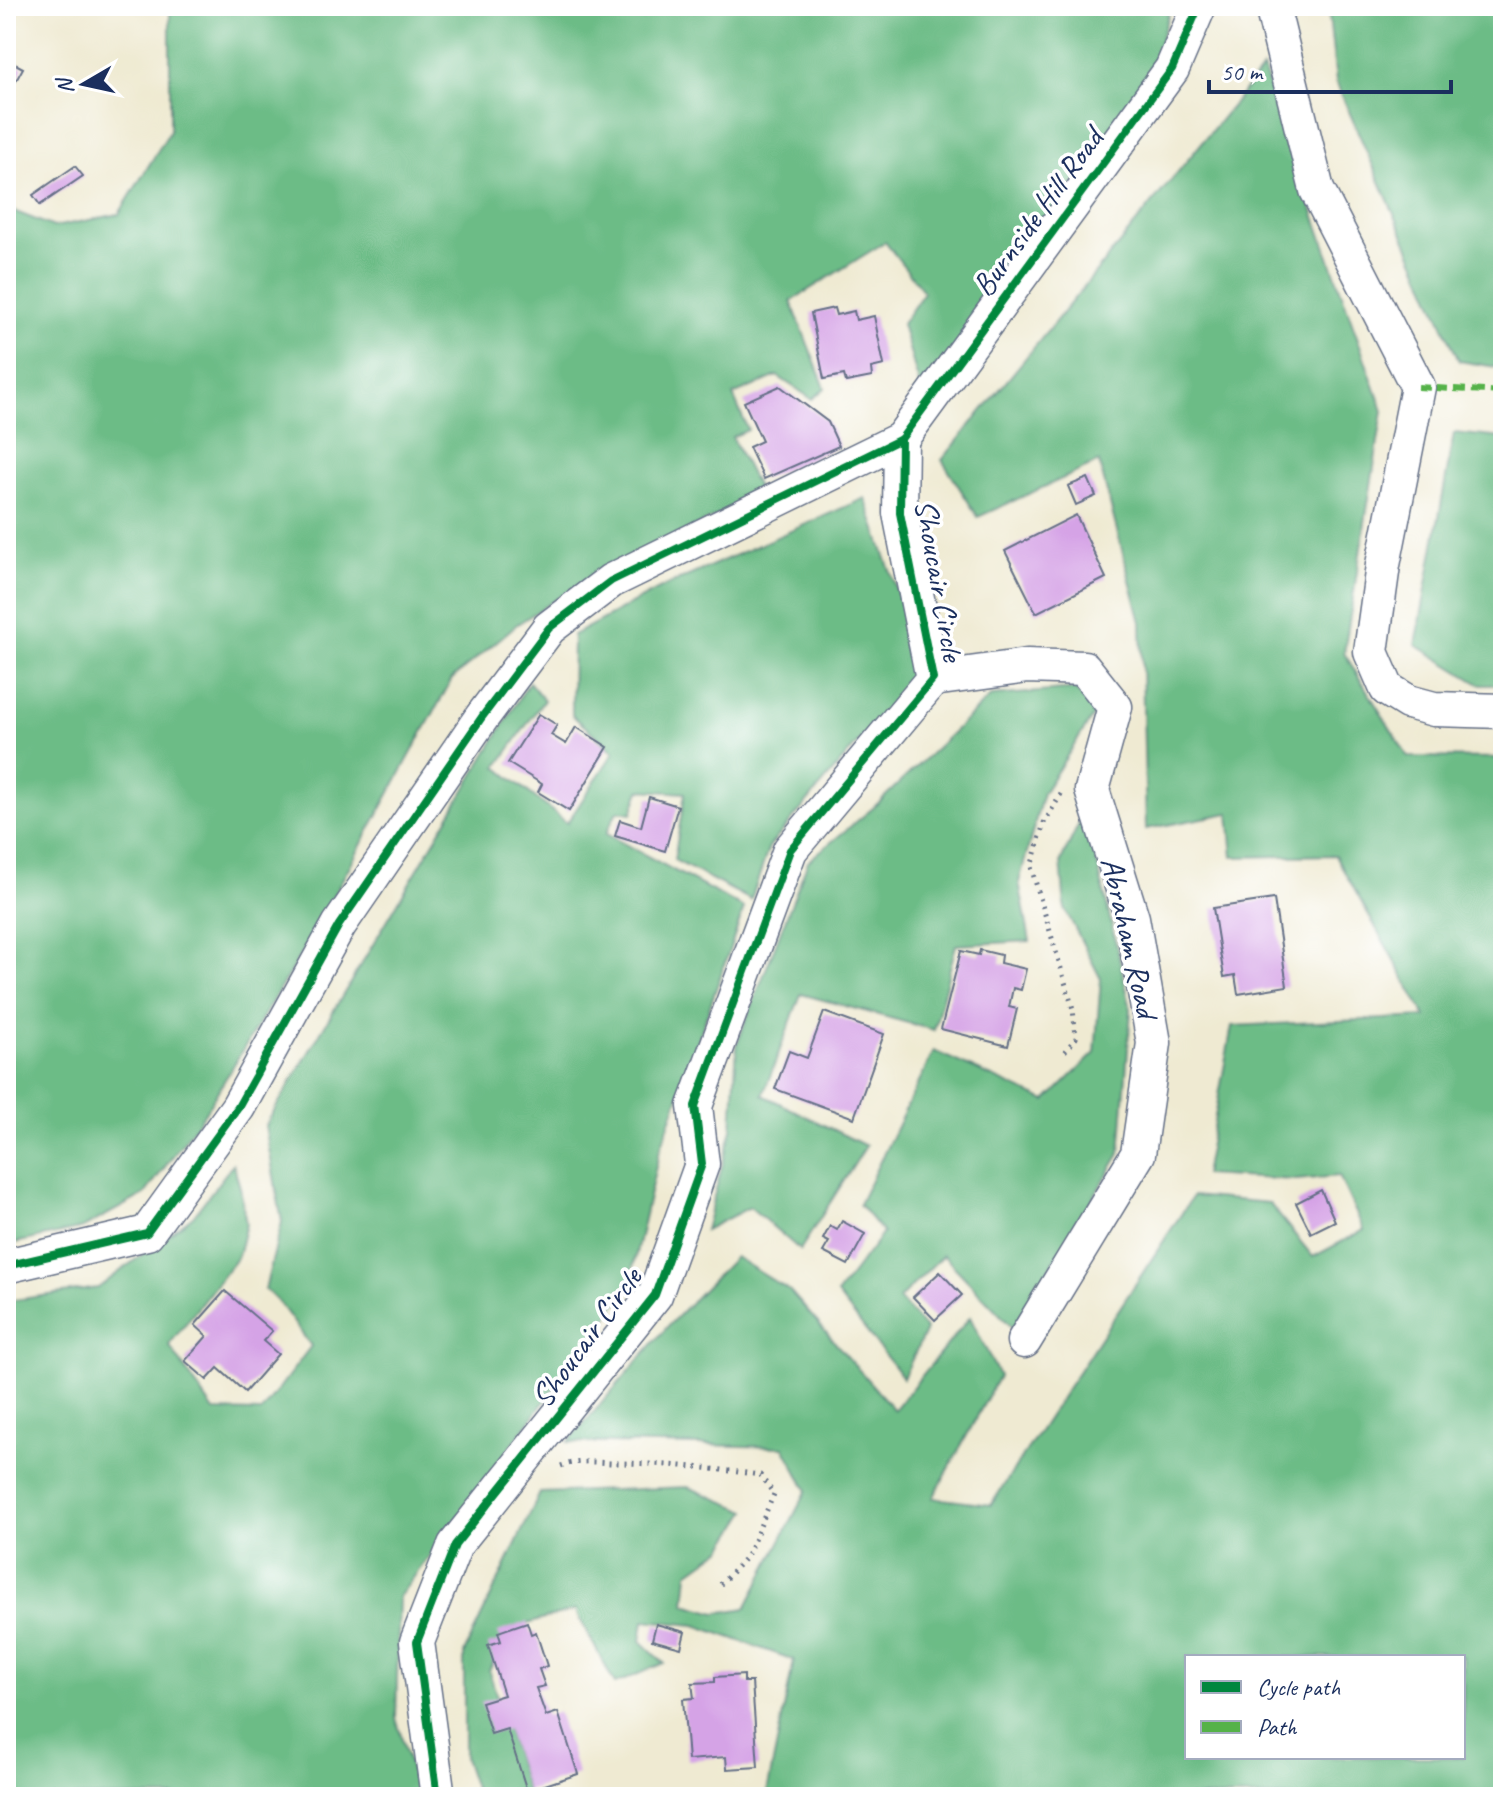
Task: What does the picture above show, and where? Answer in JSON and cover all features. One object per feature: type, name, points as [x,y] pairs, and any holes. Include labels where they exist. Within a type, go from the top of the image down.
[{"type":"street","name":"Burnside Hill Road","points":[[901,439],[1172,69],[1199,6]]},
{"type":"street","points":[[1272,6],[1317,190],[1418,387],[1383,565],[1371,652],[1387,689],[1408,702],[1434,709],[1503,711]]},
{"type":"street","name":"Shoucair Circle","points":[[438,1797],[417,1642],[455,1545],[655,1295],[702,1164],[695,1106],[790,850],[933,679],[900,513],[901,439]]},
{"type":"street","points":[[6,1266],[147,1233],[238,1107],[339,925],[482,717],[549,628],[611,581],[901,439]]},
{"type":"street","name":"Abraham Road","points":[[933,679],[1027,666],[1084,668],[1115,707],[1092,790],[1132,918],[1154,1043],[1150,1071],[1138,1154],[1024,1341]]},
{"type":"path","points":[[1064,790],[1044,823],[1031,867],[1073,1009],[1076,1038],[1064,1052]]},
{"type":"path","points":[[557,1467],[571,1462],[630,1463],[760,1475],[774,1494],[747,1556],[718,1587]]},
{"type":"green space","points":[[170,6],[1171,6],[1153,65],[933,394],[921,391],[902,324],[924,292],[885,242],[791,301],[825,388],[812,399],[777,376],[733,395],[748,430],[732,437],[761,495],[592,576],[516,625],[452,679],[307,944],[204,1114],[145,1194],[83,1228],[6,1245],[6,208],[54,227],[119,214],[170,131]]},
{"type":"green space","points":[[1328,6],[1503,6],[1503,368],[1459,361],[1336,82]]},
{"type":"green space","points":[[1263,68],[1383,411],[1344,653],[1408,757],[1503,758],[1503,1797],[766,1797],[794,1660],[695,1625],[644,1620],[641,1641],[664,1663],[615,1684],[575,1610],[510,1629],[489,1671],[527,1792],[532,1797],[477,1797],[464,1758],[464,1653],[540,1493],[688,1487],[747,1511],[723,1548],[688,1573],[685,1604],[716,1613],[746,1608],[807,1490],[784,1447],[568,1442],[668,1326],[735,1257],[790,1291],[894,1410],[970,1317],[999,1376],[933,1498],[991,1505],[1193,1196],[1269,1203],[1313,1257],[1364,1230],[1339,1176],[1296,1180],[1204,1175],[1232,1026],[1426,1017],[1335,855],[1233,857],[1229,813],[1146,829],[1141,622],[1099,462],[978,517],[942,460]]},
{"type":"green space","points":[[1454,433],[1503,438],[1503,685],[1481,685],[1416,645]]},
{"type":"green space","points":[[865,498],[923,666],[769,847],[751,900],[674,860],[685,793],[640,790],[632,813],[617,811],[606,834],[744,908],[659,1153],[628,1289],[399,1597],[396,1718],[419,1797],[6,1797],[6,1301],[98,1288],[193,1216],[233,1164],[246,1224],[238,1256],[169,1345],[214,1411],[261,1412],[311,1346],[281,1305],[265,1289],[282,1222],[265,1126],[529,682],[544,700],[497,767],[567,823],[614,752],[572,715],[573,635],[659,589]]},
{"type":"green space","points":[[1075,689],[1095,713],[1043,793],[1019,882],[1030,941],[956,945],[934,1030],[801,994],[763,1095],[866,1146],[800,1250],[750,1207],[705,1230],[732,1129],[737,1044],[808,861],[873,808],[991,696]]},
{"type":"green space","points":[[1085,811],[1131,1009],[1120,1154],[1013,1328],[943,1255],[899,1299],[926,1330],[903,1378],[837,1294],[883,1233],[859,1204],[934,1051],[1046,1101],[1095,1053],[1101,979],[1065,909],[1061,861]]},
{"type":"building","points":[[6,59],[23,68],[6,99]]},
{"type":"building","points":[[75,166],[83,176],[40,205],[33,195]]},
{"type":"building","points":[[834,308],[836,315],[854,311],[856,320],[874,316],[884,365],[871,368],[872,377],[846,382],[844,375],[824,379],[811,313]]},
{"type":"building","points":[[780,386],[828,422],[839,446],[764,479],[749,447],[762,441],[744,402]]},
{"type":"building","points":[[1088,478],[1096,496],[1076,505],[1068,486]]},
{"type":"building","points":[[1076,515],[1106,578],[1036,613],[1005,551]]},
{"type":"building","points":[[539,714],[557,725],[551,735],[566,744],[576,727],[608,747],[569,811],[538,792],[542,784],[508,763]]},
{"type":"building","points":[[649,797],[678,806],[665,851],[615,836],[620,820],[641,827]]},
{"type":"building","points":[[1274,899],[1287,986],[1238,994],[1235,975],[1224,977],[1213,908]]},
{"type":"building","points":[[980,950],[1001,955],[1000,963],[1026,969],[1021,990],[1013,988],[1009,1007],[1017,1009],[1008,1046],[941,1029],[961,951],[979,955]]},
{"type":"building","points":[[824,1012],[884,1034],[854,1118],[775,1089],[789,1051],[807,1058]]},
{"type":"building","points":[[1321,1190],[1335,1221],[1311,1233],[1296,1203]]},
{"type":"building","points":[[842,1221],[865,1234],[848,1265],[823,1252],[829,1242],[823,1239],[830,1226],[837,1230]]},
{"type":"building","points":[[940,1272],[962,1295],[935,1320],[913,1297]]},
{"type":"building","points":[[225,1291],[272,1331],[263,1341],[278,1354],[245,1392],[218,1368],[207,1380],[185,1361],[207,1336],[195,1325]]},
{"type":"building","points":[[527,1622],[531,1634],[536,1632],[547,1666],[539,1669],[545,1686],[536,1688],[546,1716],[558,1712],[578,1774],[527,1791],[507,1729],[491,1734],[481,1702],[504,1695],[488,1645],[501,1641],[498,1632]]},
{"type":"building","points":[[656,1624],[685,1632],[681,1648],[652,1640]]},
{"type":"building","points":[[744,1675],[744,1682],[752,1682],[758,1767],[727,1769],[726,1757],[688,1760],[683,1699],[694,1698],[692,1683],[715,1682],[715,1677]]},
{"type":"marked path","points":[[1418,387],[1503,392]]},
{"type":"cycle path","points":[[6,1266],[147,1233],[238,1107],[339,925],[482,717],[549,628],[611,581],[901,439],[1172,69],[1199,6]]},
{"type":"cycle path","points":[[438,1797],[417,1642],[455,1545],[655,1295],[702,1164],[695,1106],[790,850],[933,679],[900,513],[901,439]]}]
